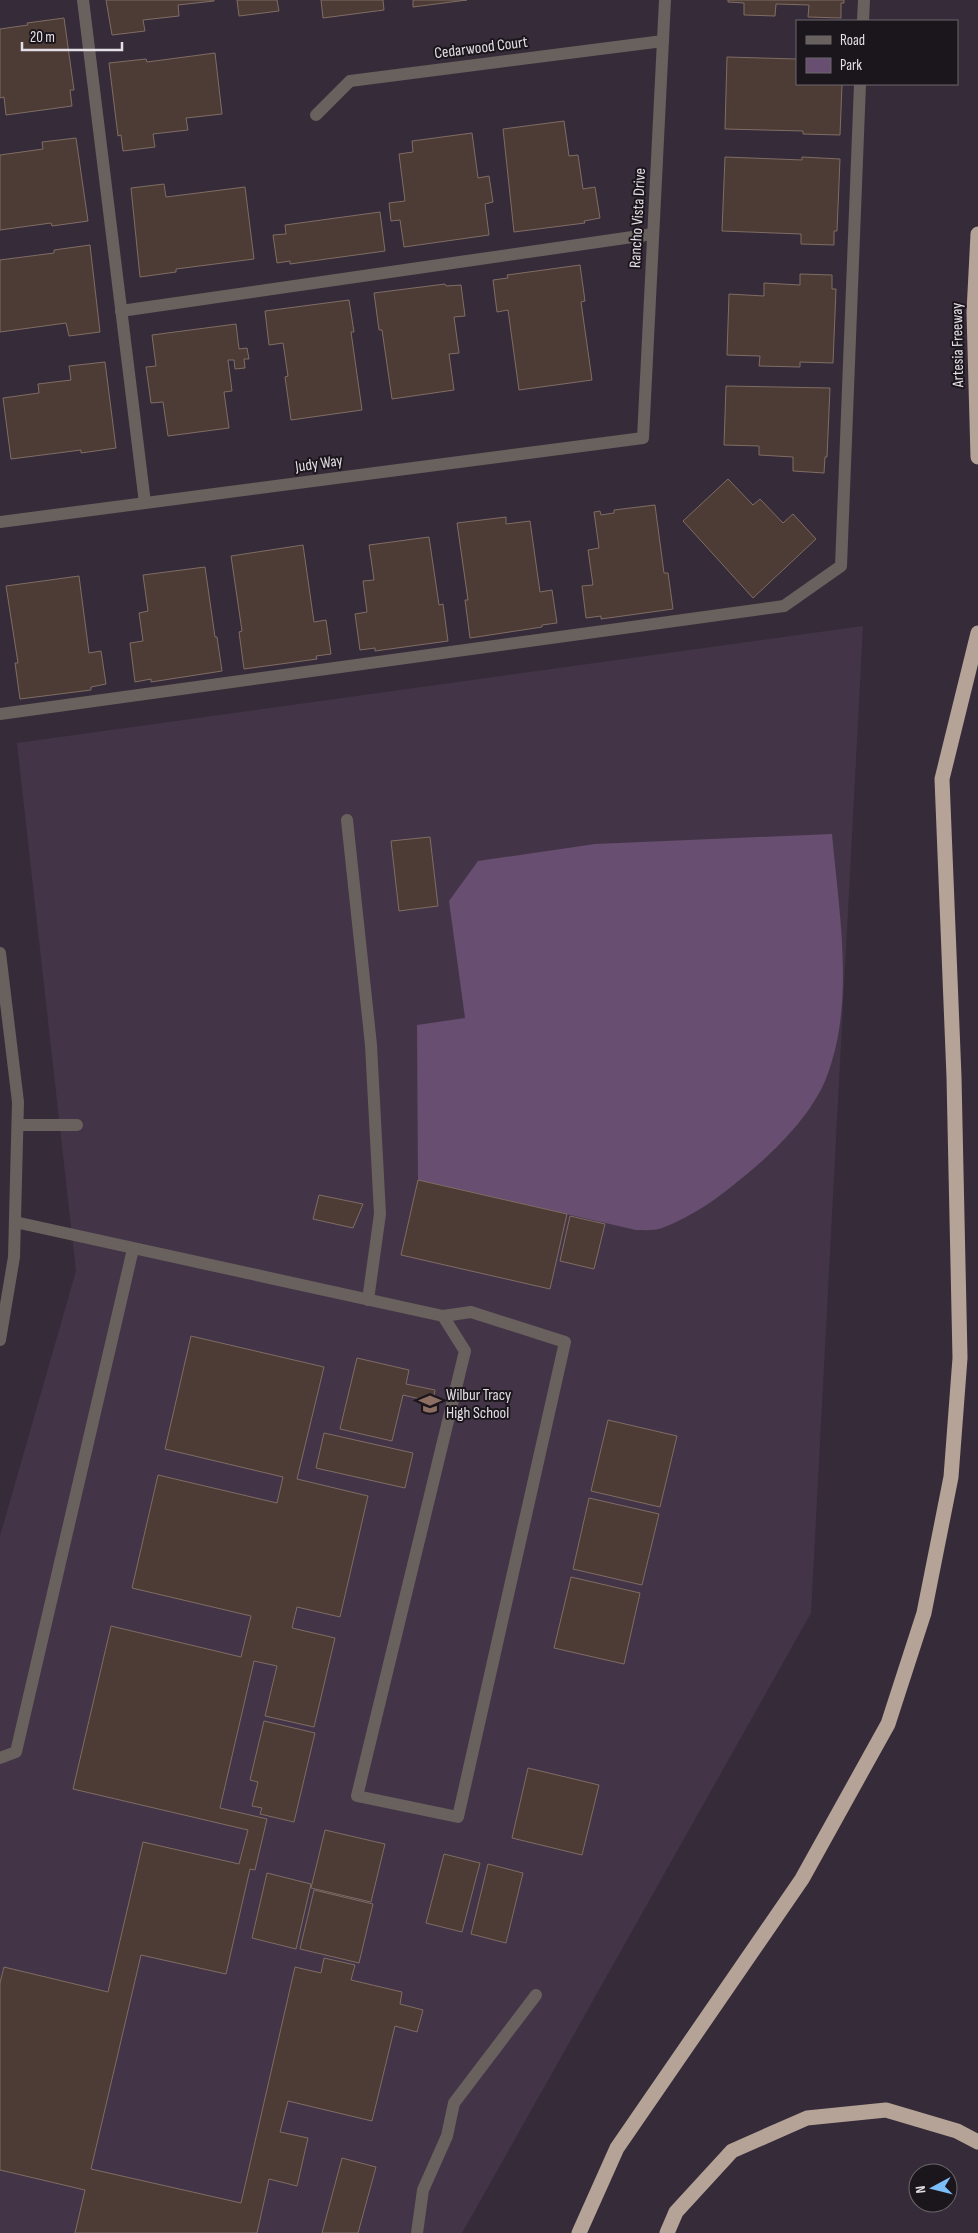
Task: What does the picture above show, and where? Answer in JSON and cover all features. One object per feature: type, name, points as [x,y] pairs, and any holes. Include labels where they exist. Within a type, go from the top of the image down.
[{"type":"highway","name":"Artesia Freeway","points":[[978,234],[974,312],[978,457]]},
{"type":"highway","points":[[579,2233],[617,2148],[724,1995],[807,1870],[888,1724],[924,1613],[952,1477],[960,1358],[954,1077],[942,779],[978,633]]},
{"type":"highway","points":[[667,2233],[676,2212],[732,2151],[807,2118],[886,2110],[957,2130],[978,2142]]},
{"type":"street","points":[[83,0],[145,503]]},
{"type":"street","name":"Rancho Vista Drive","points":[[643,438],[665,0]]},
{"type":"street","points":[[863,20],[864,0]]},
{"type":"street","name":"Cedarwood Court","points":[[316,115],[350,81],[663,41]]},
{"type":"street","points":[[0,714],[784,606],[841,566],[860,85]]},
{"type":"street","points":[[121,311],[653,234]]},
{"type":"street","name":"Judy Way","points":[[0,522],[643,438]]},
{"type":"street","points":[[347,820],[371,1046],[380,1214],[368,1300]]},
{"type":"street","points":[[0,953],[18,1102],[14,1257],[0,1340]]},
{"type":"street","points":[[18,1124],[77,1125]]},
{"type":"street","points":[[14,1222],[443,1316],[472,1312],[565,1342],[458,1817],[357,1796],[465,1351],[443,1316]]},
{"type":"street","points":[[0,1758],[16,1752],[133,1249]]},
{"type":"street","points":[[417,2233],[424,2190],[447,2136],[454,2103],[536,1995]]},
{"type":"shaded area","name":"Wilbur Tracy High School","points":[[863,626],[811,1613],[462,2233],[0,2233],[0,1536],[76,1271],[17,743]]},
{"type":"green space","points":[[832,834],[843,959],[843,991],[840,1022],[834,1052],[825,1081],[810,1108],[778,1146],[754,1168],[724,1193],[694,1213],[656,1230],[636,1230],[418,1180],[417,1025],[465,1018],[449,901],[478,861],[595,844]]},
{"type":"building","points":[[106,0],[214,1],[178,5],[179,16],[143,20],[145,31],[112,35]]},
{"type":"building","points":[[237,0],[277,0],[279,11],[239,16]]},
{"type":"building","points":[[321,0],[383,0],[384,10],[323,18]]},
{"type":"building","points":[[413,0],[467,0],[413,7]]},
{"type":"building","points":[[728,0],[844,0],[844,3],[841,3],[841,18],[808,17],[809,5],[776,4],[775,16],[744,15],[744,3],[728,2]]},
{"type":"building","points":[[64,18],[74,90],[70,90],[72,106],[6,115],[4,97],[0,98],[0,29]]},
{"type":"building","points":[[215,53],[222,114],[186,118],[188,130],[153,134],[155,147],[123,151],[121,135],[118,136],[109,63],[146,59],[147,62]]},
{"type":"building","points":[[727,57],[796,59],[796,85],[842,85],[840,135],[803,134],[803,131],[725,129]]},
{"type":"building","points":[[564,121],[569,156],[578,155],[583,189],[595,187],[600,218],[584,221],[585,223],[514,232],[503,129]]},
{"type":"building","points":[[472,133],[478,178],[489,176],[493,202],[485,204],[489,235],[404,247],[400,220],[391,221],[389,203],[405,201],[399,154],[413,152],[412,141]]},
{"type":"building","points":[[76,138],[88,221],[52,226],[51,223],[0,230],[0,155],[43,149],[42,142]]},
{"type":"building","points":[[725,157],[802,160],[802,157],[840,159],[837,231],[834,231],[834,245],[801,244],[801,234],[722,231]]},
{"type":"building","points":[[164,184],[166,197],[245,187],[254,259],[176,269],[176,272],[140,277],[131,188]]},
{"type":"building","points":[[380,212],[385,251],[290,264],[290,261],[277,263],[273,235],[286,234],[285,225]]},
{"type":"building","points":[[90,245],[100,332],[69,336],[66,323],[0,332],[0,260],[54,253],[54,250]]},
{"type":"building","points":[[580,265],[585,301],[581,302],[592,380],[519,390],[508,310],[497,312],[493,280],[508,278],[507,275]]},
{"type":"building","points":[[800,274],[832,275],[832,289],[836,289],[833,363],[800,362],[800,367],[759,366],[760,356],[727,355],[729,294],[764,296],[764,283],[800,285]]},
{"type":"building","points":[[445,284],[446,286],[461,285],[465,316],[454,317],[459,353],[449,354],[454,390],[392,399],[382,330],[379,330],[374,293]]},
{"type":"building","points":[[349,300],[354,332],[351,332],[362,410],[291,420],[285,377],[288,376],[283,343],[269,345],[265,311]]},
{"type":"building","points":[[236,324],[239,349],[247,348],[249,359],[244,359],[245,368],[235,369],[234,360],[228,360],[232,391],[224,392],[229,428],[168,436],[163,402],[151,403],[146,367],[156,366],[152,335]]},
{"type":"building","points":[[105,362],[116,448],[81,453],[81,450],[11,459],[3,398],[39,393],[38,384],[71,380],[69,366]]},
{"type":"building","points":[[726,386],[830,388],[827,457],[825,457],[824,473],[793,471],[793,457],[759,455],[759,446],[724,445]]},
{"type":"building","points":[[728,479],[753,505],[760,499],[783,523],[793,514],[816,539],[753,598],[683,521]]},
{"type":"building","points":[[655,505],[664,573],[668,573],[673,609],[601,619],[601,616],[586,618],[582,586],[593,585],[588,550],[599,548],[594,512],[600,511],[601,515],[614,513],[614,510]]},
{"type":"building","points":[[506,517],[506,524],[530,521],[540,592],[552,590],[557,623],[470,638],[465,600],[468,600],[457,523]]},
{"type":"building","points":[[429,537],[439,605],[443,604],[448,641],[375,651],[375,648],[360,650],[355,614],[367,612],[363,581],[374,580],[369,545]]},
{"type":"building","points":[[303,545],[314,622],[326,620],[331,654],[316,656],[317,659],[244,669],[239,632],[242,631],[231,556]]},
{"type":"building","points":[[205,567],[222,671],[151,682],[151,679],[135,682],[130,643],[143,641],[139,613],[148,611],[143,575]]},
{"type":"building","points":[[79,576],[89,653],[101,651],[106,684],[91,687],[91,690],[20,699],[15,663],[18,663],[6,586]]},
{"type":"building","points":[[430,837],[438,906],[399,911],[391,841]]},
{"type":"building","points":[[418,1180],[567,1214],[550,1289],[401,1255]]},
{"type":"building","points":[[319,1195],[363,1204],[353,1228],[313,1219]]},
{"type":"building","points":[[570,1216],[605,1224],[594,1269],[560,1261]]},
{"type":"building","points":[[191,1336],[324,1367],[297,1479],[368,1496],[340,1617],[297,1607],[292,1628],[335,1638],[314,1727],[265,1716],[277,1666],[254,1661],[220,1808],[267,1819],[255,1870],[250,1869],[226,1974],[141,1955],[91,2169],[241,2203],[295,1967],[321,1973],[324,1958],[355,1965],[351,1980],[402,1992],[400,2004],[423,2010],[417,2032],[395,2026],[372,2121],[288,2101],[280,2132],[308,2138],[297,2186],[269,2179],[257,2233],[75,2233],[85,2190],[0,2170],[0,1983],[4,1967],[108,1992],[143,1842],[239,1864],[248,1830],[73,1789],[111,1626],[241,1657],[251,1616],[132,1588],[158,1475],[277,1503],[283,1477],[165,1449]]},
{"type":"building","points":[[357,1358],[409,1370],[406,1384],[435,1390],[433,1402],[403,1395],[392,1441],[340,1429]]},
{"type":"building","points":[[608,1420],[677,1436],[660,1507],[591,1491]]},
{"type":"building","points":[[324,1433],[413,1453],[405,1488],[316,1468]]},
{"type":"building","points":[[589,1498],[659,1514],[642,1585],[573,1569]]},
{"type":"building","points":[[571,1577],[640,1593],[624,1664],[554,1648]]},
{"type":"building","points":[[264,1721],[315,1733],[294,1822],[260,1814],[262,1808],[252,1806],[258,1782],[250,1780]]},
{"type":"building","points":[[528,1768],[599,1785],[582,1855],[512,1838]]},
{"type":"building","points":[[325,1830],[385,1844],[371,1902],[311,1888]]},
{"type":"building","points":[[444,1854],[480,1863],[462,1932],[426,1923]]},
{"type":"building","points":[[488,1864],[523,1873],[506,1943],[471,1934]]},
{"type":"building","points":[[267,1873],[311,1884],[296,1949],[252,1938]]},
{"type":"building","points":[[314,1890],[373,1904],[359,1963],[300,1949]]},
{"type":"building","points":[[342,2158],[376,2167],[358,2233],[322,2233]]},
{"type":"place","name":"Wilbur Tracy High School","points":[[430,1404]]}]
